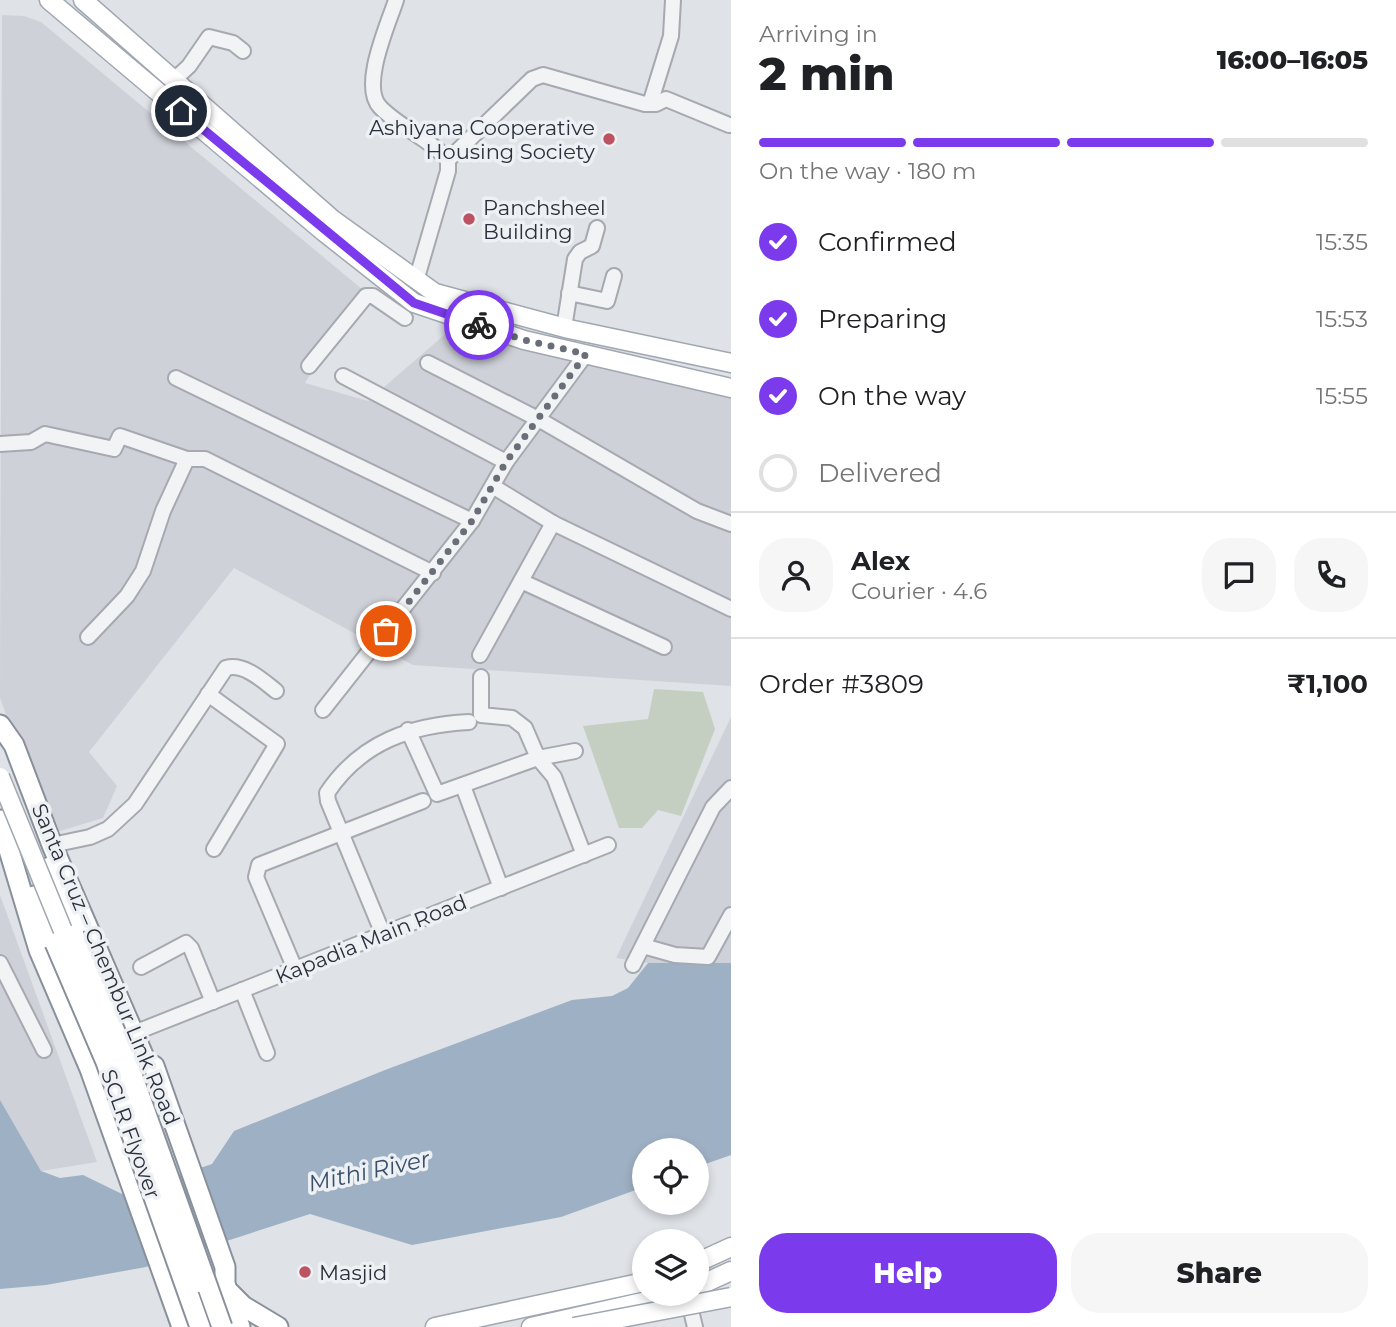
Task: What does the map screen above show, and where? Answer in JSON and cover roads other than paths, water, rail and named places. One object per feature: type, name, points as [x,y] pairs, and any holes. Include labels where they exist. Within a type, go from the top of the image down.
[{"type":"highway","name":"Santa Cruz – Chembur Link Road","points":[[0,724],[14,745],[52,845],[146,1062],[154,1066],[179,1149],[240,1327]]},
{"type":"highway","points":[[0,732],[74,935],[125,1055],[222,1327]]},
{"type":"highway","name":"Santa Cruz – Chembur Link Road","points":[[1,823],[39,950],[94,1082],[182,1327]]},
{"type":"highway","name":"SCLR Flyover","points":[[1,823],[106,1062],[200,1327]]},
{"type":"highway","points":[[94,1082],[146,1062]]},
{"type":"highway","points":[[223,1278],[243,1306],[278,1327]]},
{"type":"main road","points":[[49,0],[414,303],[511,336],[731,388]]},
{"type":"main road","points":[[83,0],[332,219],[435,293],[564,328],[731,363]]},
{"type":"main road","points":[[181,111],[194,98]]},
{"type":"main road","points":[[0,777],[115,1058],[187,1261],[202,1287],[234,1327]]},
{"type":"main road","points":[[709,1257],[731,1247]]},
{"type":"main road","points":[[709,1281],[731,1271]]},
{"type":"main road","points":[[435,1327],[468,1324],[632,1285]]},
{"type":"main road","points":[[573,1327],[731,1297]]},
{"type":"main road","points":[[531,1327],[632,1304]]},
{"type":"street","points":[[396,0],[371,82],[378,106],[440,150],[448,160],[448,171],[416,281]]},
{"type":"street","points":[[650,104],[671,36],[673,0]]},
{"type":"street","points":[[174,80],[209,37],[233,43],[243,51]]},
{"type":"street","points":[[448,160],[532,79],[543,75],[650,104],[666,99],[729,125]]},
{"type":"street","points":[[564,328],[575,259],[580,252],[592,246],[597,228]]},
{"type":"street","points":[[569,293],[607,301],[614,276]]},
{"type":"street","points":[[384,304],[400,292]]},
{"type":"street","points":[[309,366],[362,298],[369,295],[405,318]]},
{"type":"street","points":[[323,710],[472,521],[506,462],[540,420],[586,354]]},
{"type":"street","points":[[428,363],[540,420],[697,510],[731,524]]},
{"type":"street","points":[[343,376],[506,462]]},
{"type":"street","points":[[176,378],[472,521]]},
{"type":"street","points":[[0,444],[31,442],[45,434],[114,449],[120,436],[187,459],[205,459],[433,573]]},
{"type":"street","points":[[88,637],[127,596],[142,571],[163,511],[187,459]]},
{"type":"street","points":[[494,487],[553,523],[731,609]]},
{"type":"street","points":[[480,655],[553,523]]},
{"type":"street","points":[[521,582],[664,647]]},
{"type":"street","points":[[52,845],[90,837],[108,829],[135,804],[226,668],[234,665],[276,691]]},
{"type":"street","points":[[481,677],[481,715],[519,721],[525,727],[538,758],[554,777],[584,855]]},
{"type":"street","points":[[208,695],[277,744],[214,849]]},
{"type":"street","points":[[383,934],[327,793],[366,752],[408,730],[436,724],[469,722]]},
{"type":"street","points":[[408,730],[435,792],[442,794],[538,758],[575,751]]},
{"type":"street","points":[[463,786],[502,888]]},
{"type":"street","points":[[634,965],[713,807],[731,788]]},
{"type":"street","points":[[295,969],[256,870],[259,865],[423,801]]},
{"type":"street","name":"Kapadia Main Road","points":[[134,1033],[608,845]]},
{"type":"street","points":[[643,946],[675,955],[708,957],[731,915]]},
{"type":"street","points":[[141,967],[186,943],[191,947],[213,1002]]},
{"type":"street","points":[[0,963],[44,1050]]},
{"type":"street","points":[[242,990],[267,1053]]},
{"type":"street","points":[[690,1306],[695,1327]]},
{"type":"water","name":"Mithi River","points":[[648,963],[731,963],[731,1155],[709,1163],[709,1138],[632,1138],[632,1191],[561,1217],[412,1245],[310,1214],[146,1267],[46,1285],[0,1289],[0,1100],[41,1171],[60,1178],[83,1175],[122,1194],[212,1164],[234,1131],[385,1070],[572,1000],[612,996],[628,988]]},
{"type":"place","name":"Ashiyana Cooperative Housing Society","points":[[609,139]]},
{"type":"place","name":"Panchsheel Building","points":[[469,219]]},
{"type":"place","name":"Masjid","points":[[305,1272]]}]
